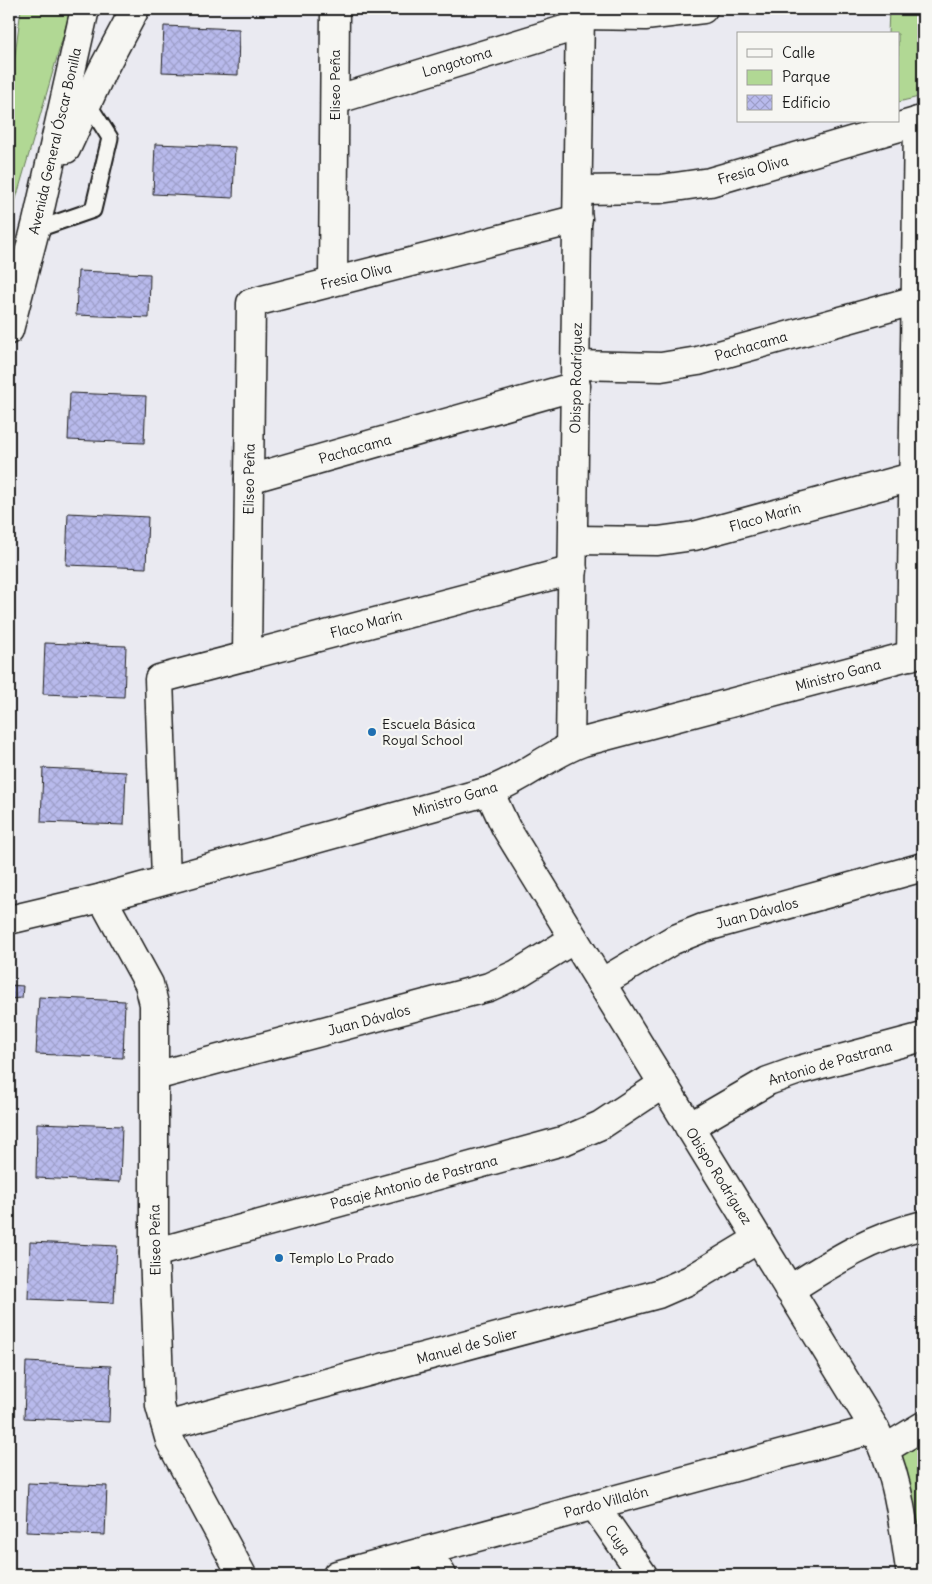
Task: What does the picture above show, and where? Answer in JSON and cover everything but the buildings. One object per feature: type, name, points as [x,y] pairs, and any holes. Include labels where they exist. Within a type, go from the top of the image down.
[{"type":"street","name":"Avenida General Óscar Bonilla","points":[[9,330],[36,226],[85,9]]},
{"type":"street","points":[[36,226],[87,102],[135,9]]},
{"type":"street","name":"Eliseo Peña","points":[[333,281],[335,9]]},
{"type":"street","name":"Longotoma","points":[[334,100],[580,16],[645,16],[703,9]]},
{"type":"street","name":"Obispo Rodríguez","points":[[570,747],[580,16]]},
{"type":"street","points":[[917,654],[921,121]]},
{"type":"street","name":"Fresia Oliva","points":[[578,190],[661,189],[710,182],[921,121]]},
{"type":"street","name":"Fresia Oliva","points":[[251,303],[578,220]]},
{"type":"street","name":"Pachacama","points":[[249,479],[576,375],[698,362],[920,299]]},
{"type":"street","name":"Eliseo Peña","points":[[247,656],[251,303]]},
{"type":"street","name":"Flaco Marín","points":[[574,540],[658,541],[694,536],[919,475]]},
{"type":"street","name":"Flaco Marín","points":[[166,879],[160,679],[573,570]]},
{"type":"street","name":"Ministro Gana","points":[[9,920],[102,898],[489,791],[512,781],[552,755],[570,747],[917,654]]},
{"type":"street","name":"Obispo Rodríguez","points":[[489,791],[506,828],[880,1439],[898,1495],[911,1575]]},
{"type":"street","name":"Juan Dávalos","points":[[601,983],[673,940],[703,928],[923,867]]},
{"type":"street","name":"Eliseo Peña","points":[[102,898],[148,984],[154,1004],[156,1025],[154,1253],[160,1406],[170,1441],[242,1575]]},
{"type":"street","name":"Juan Dávalos","points":[[155,1076],[489,987],[517,974],[574,939]]},
{"type":"street","name":"Antonio de Pastrana","points":[[689,1127],[741,1095],[775,1078],[923,1037]]},
{"type":"street","name":"Pasaje Antonio de Pastrana","points":[[154,1253],[566,1140],[601,1124],[663,1084]]},
{"type":"street","points":[[789,1290],[843,1255],[870,1241],[923,1225]]},
{"type":"street","name":"Manuel de Solier","points":[[166,1426],[658,1294],[690,1280],[758,1239]]},
{"type":"street","name":"Pardo Villalón","points":[[337,1575],[594,1505],[880,1439],[923,1426]]},
{"type":"street","name":"Cuya","points":[[594,1505],[643,1575]]},
{"type":"street","points":[[426,1551],[442,1575]]},
{"type":"lane","points":[[36,226],[93,210],[110,138],[87,102]]},
{"type":"green space","points":[[21,9],[71,9],[9,223],[9,101]]},
{"type":"green space","points":[[889,9],[923,9],[923,96],[900,102],[900,32],[888,32]]},
{"type":"green space","points":[[923,1437],[923,1537],[890,1444]]},
{"type":"place","name":"Escuela Básica Royal School","points":[[372,732]]},
{"type":"place","name":"Templo Lo Prado","points":[[279,1258]]}]
